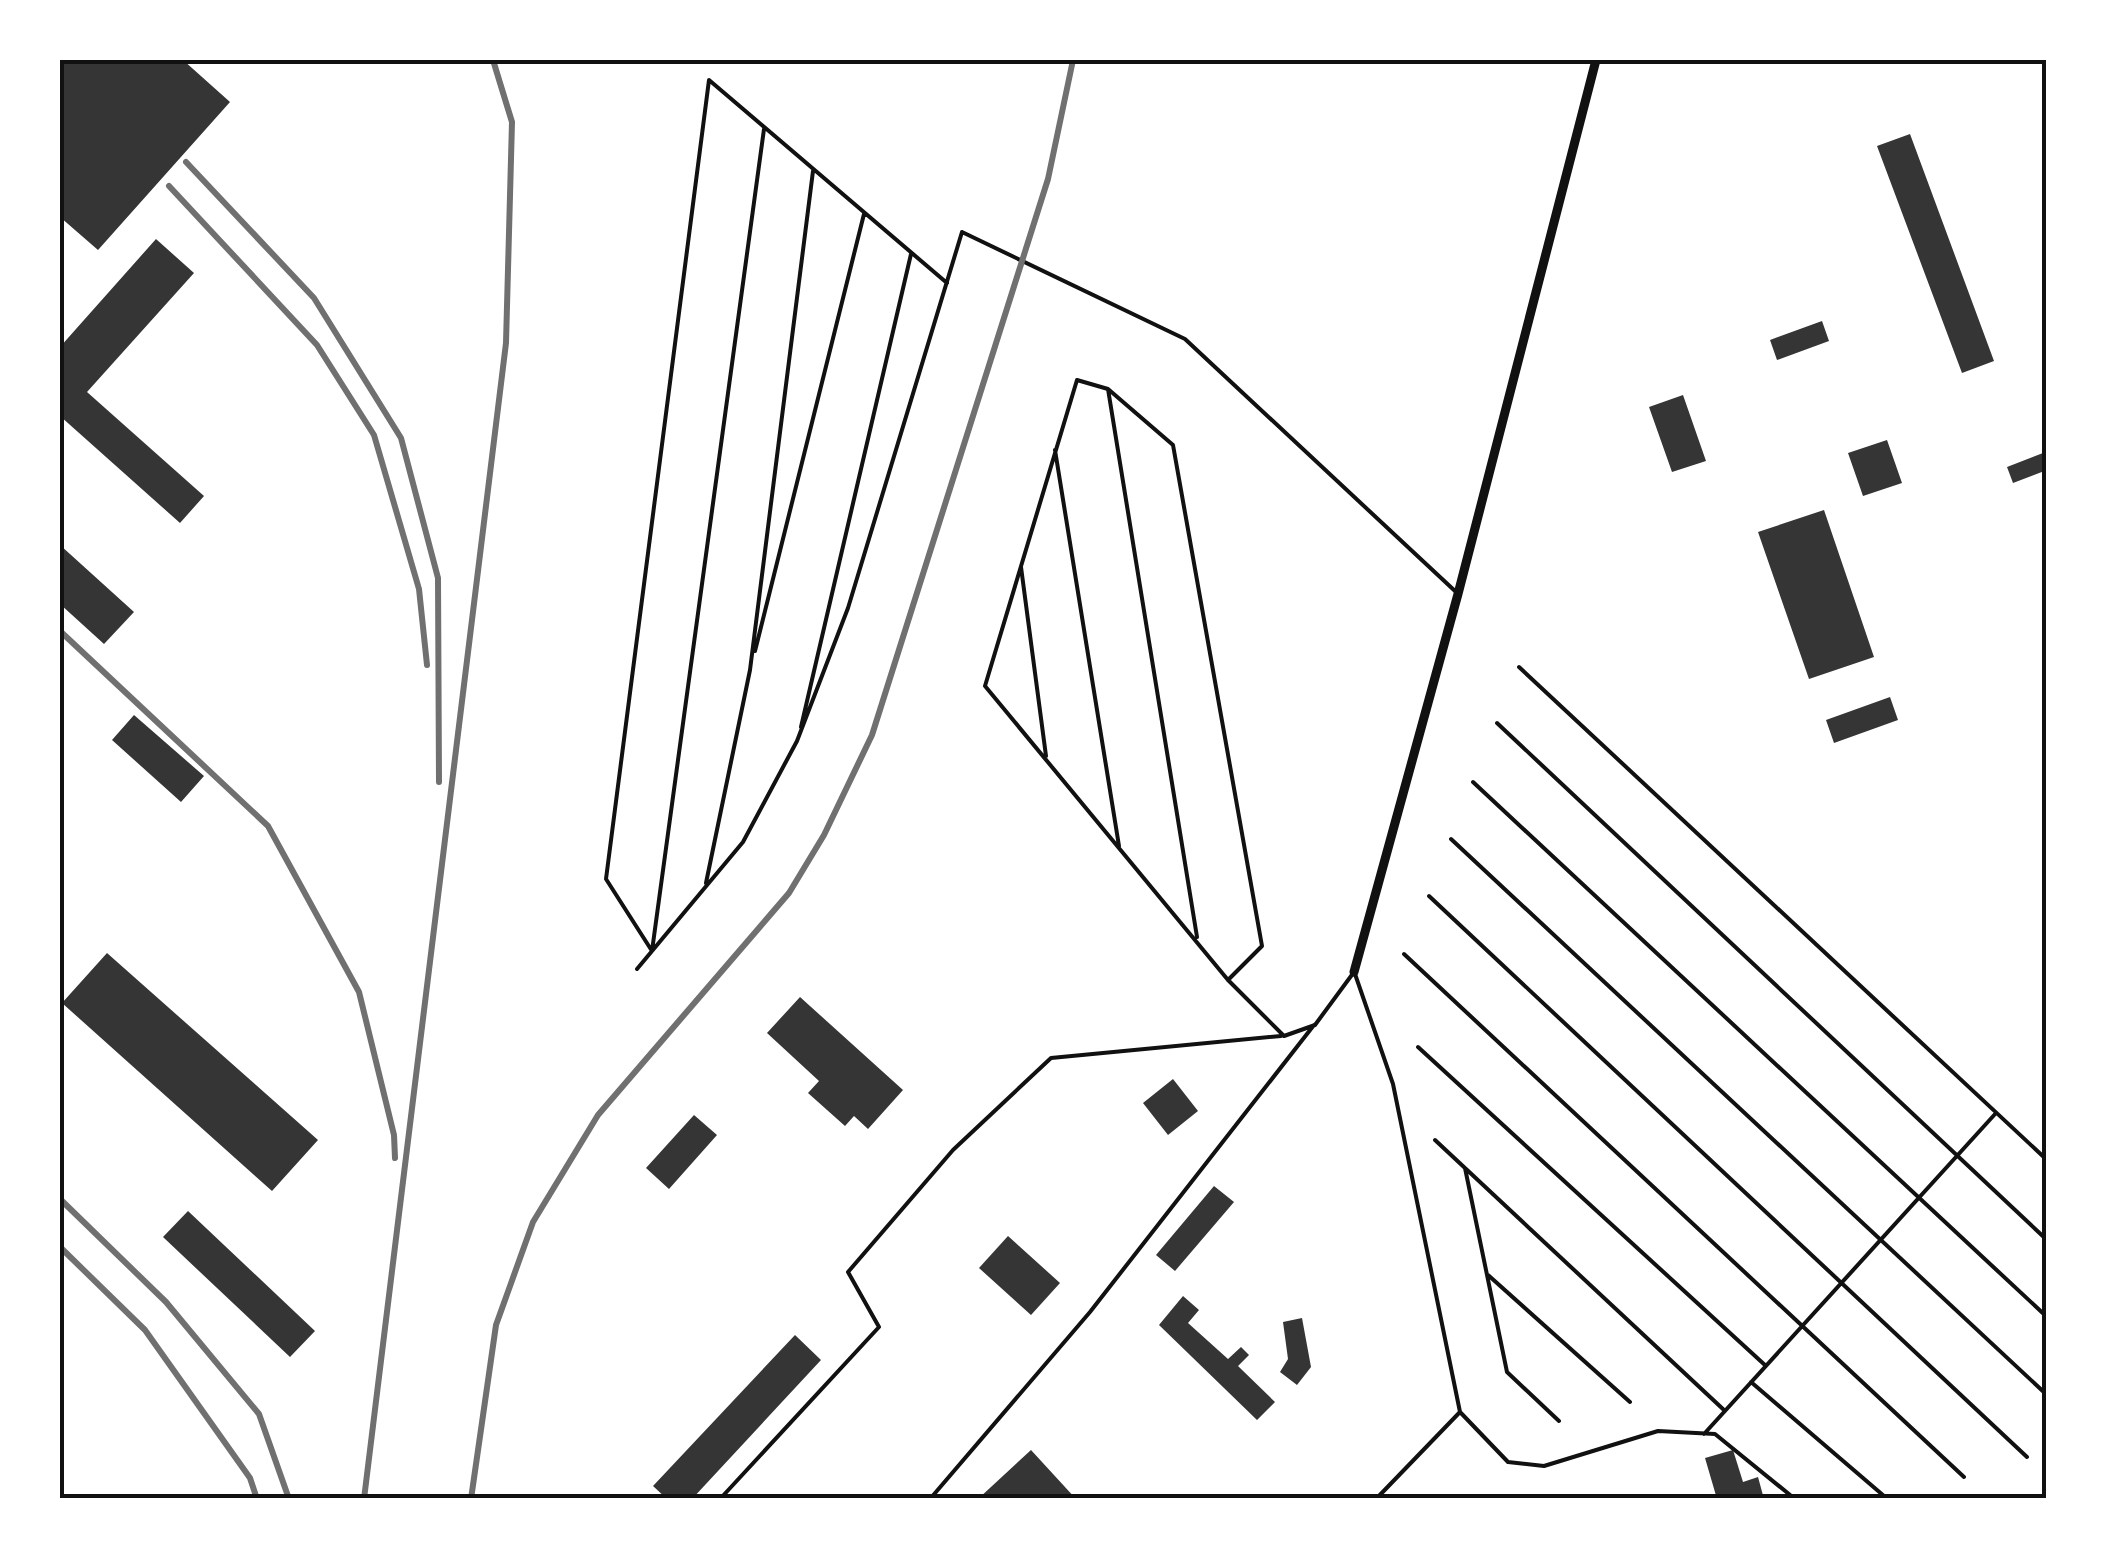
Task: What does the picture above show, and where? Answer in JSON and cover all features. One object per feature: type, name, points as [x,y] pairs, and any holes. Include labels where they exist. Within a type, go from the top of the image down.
[{"type":"street","points":[[1354,972],[1458,594],[1596,60]]},
{"type":"lane","points":[[652,951],[606,879],[709,80],[947,283]]},
{"type":"lane","points":[[652,951],[764,127]]},
{"type":"lane","points":[[750,670],[813,169]]},
{"type":"lane","points":[[705,888],[750,670],[864,214]]},
{"type":"lane","points":[[637,969],[743,842],[797,741],[848,608],[962,232],[1186,339],[1458,594]]},
{"type":"lane","points":[[797,741],[912,254]]},
{"type":"lane","points":[[1228,980],[1262,946],[1174,445],[1108,389],[1077,380],[1054,446],[985,686],[1228,980],[1284,1036]]},
{"type":"lane","points":[[1108,389],[1197,941]]},
{"type":"lane","points":[[1054,446],[1120,848]]},
{"type":"lane","points":[[1020,562],[1046,760]]},
{"type":"lane","points":[[1518,667],[2047,1160]]},
{"type":"lane","points":[[1497,723],[2047,1240]]},
{"type":"lane","points":[[1473,782],[2047,1317]]},
{"type":"lane","points":[[1451,838],[2047,1396]]},
{"type":"lane","points":[[1429,896],[2027,1457]]},
{"type":"lane","points":[[1404,954],[1964,1477]]},
{"type":"lane","points":[[930,1499],[1090,1312],[1354,972]]},
{"type":"lane","points":[[1354,972],[1393,1084],[1460,1412],[1508,1462],[1544,1466],[1658,1432],[1715,1434],[1795,1499]]},
{"type":"lane","points":[[720,1499],[880,1327],[848,1272],[953,1150],[1050,1058],[1284,1036],[1315,1025]]},
{"type":"lane","points":[[1418,1047],[1766,1366]]},
{"type":"lane","points":[[1704,1434],[1996,1113]]},
{"type":"lane","points":[[1435,1140],[1725,1411]]},
{"type":"lane","points":[[1464,1166],[1506,1372],[1559,1421]]},
{"type":"lane","points":[[1486,1274],[1630,1402]]},
{"type":"lane","points":[[1752,1382],[1884,1496]]},
{"type":"lane","points":[[1376,1499],[1460,1412]]},
{"type":"building","points":[[60,60],[183,60],[230,102],[98,250],[60,217]]},
{"type":"building","points":[[1910,134],[1994,361],[1962,373],[1877,146]]},
{"type":"building","points":[[156,239],[194,273],[87,392],[204,496],[180,523],[60,416],[60,347]]},
{"type":"building","points":[[1822,321],[1829,341],[1777,360],[1770,340]]},
{"type":"building","points":[[1683,395],[1706,461],[1672,472],[1649,407]]},
{"type":"building","points":[[1887,440],[1902,483],[1863,496],[1848,453]]},
{"type":"building","points":[[2043,453],[2047,470],[2013,483],[2007,467]]},
{"type":"building","points":[[1824,510],[1874,657],[1809,679],[1758,532]]},
{"type":"building","points":[[60,545],[134,612],[104,644],[60,604]]},
{"type":"building","points":[[1890,697],[1898,720],[1834,743],[1826,720]]},
{"type":"building","points":[[134,715],[204,776],[181,802],[112,740]]},
{"type":"building","points":[[107,953],[318,1140],[272,1191],[62,1003]]},
{"type":"building","points":[[800,997],[903,1090],[868,1129],[854,1116],[845,1126],[808,1093],[819,1081],[767,1033]]},
{"type":"building","points":[[1173,1079],[1198,1111],[1168,1135],[1143,1103]]},
{"type":"building","points":[[694,1115],[717,1135],[669,1189],[646,1168]]},
{"type":"building","points":[[1214,1186],[1234,1202],[1175,1271],[1156,1255]]},
{"type":"building","points":[[188,1211],[315,1331],[290,1357],[163,1237]]},
{"type":"building","points":[[1008,1236],[1060,1283],[1031,1315],[979,1268]]},
{"type":"building","points":[[1183,1296],[1199,1310],[1188,1323],[1228,1359],[1241,1347],[1249,1355],[1238,1366],[1275,1402],[1257,1420],[1159,1325]]},
{"type":"building","points":[[1302,1318],[1311,1367],[1297,1385],[1280,1372],[1288,1359],[1283,1322]]},
{"type":"building","points":[[795,1335],[821,1360],[692,1499],[667,1499],[653,1486]]},
{"type":"building","points":[[1031,1450],[1076,1499],[978,1499]]},
{"type":"building","points":[[1733,1450],[1743,1482],[1758,1477],[1764,1499],[1717,1499],[1705,1458]]},
{"type":"railway","points":[[364,1499],[506,343],[512,122],[493,60]]},
{"type":"railway","points":[[471,1499],[496,1325],[533,1222],[598,1115],[789,893],[824,835],[872,735],[1048,179],[1073,60]]},
{"type":"railway","points":[[186,162],[314,298],[401,438],[438,578],[439,782]]},
{"type":"railway","points":[[169,186],[317,345],[374,435],[419,589],[427,665]]},
{"type":"railway","points":[[60,631],[268,826],[359,992],[394,1135],[395,1158]]},
{"type":"railway","points":[[60,1199],[166,1302],[259,1414],[289,1499]]},
{"type":"railway","points":[[60,1247],[145,1330],[250,1478],[257,1499]]}]
